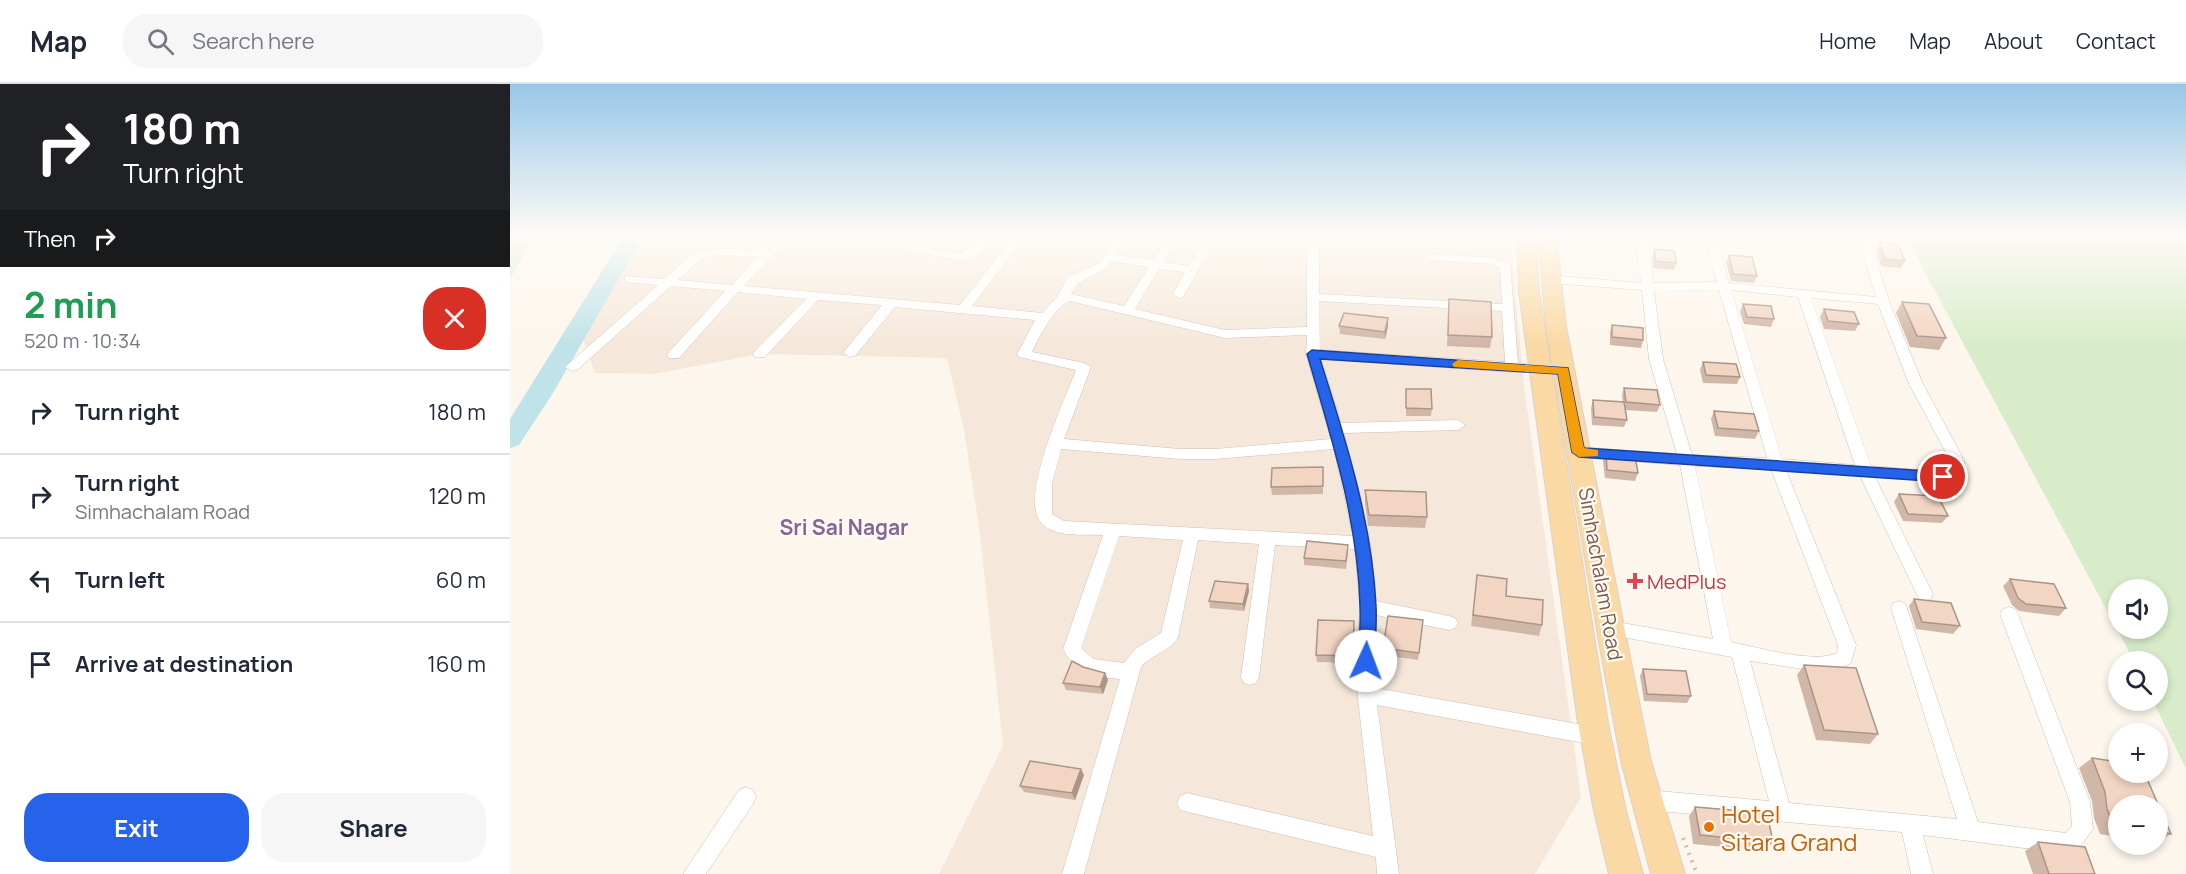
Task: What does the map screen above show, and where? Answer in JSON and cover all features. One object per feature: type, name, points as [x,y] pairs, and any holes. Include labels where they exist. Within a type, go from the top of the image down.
[{"type":"main road","points":[[1528,272],[1529,292],[1551,370],[1595,736],[1626,874]]},
{"type":"main road","name":"Simhachalam Road","points":[[1549,272],[1551,370],[1579,452],[1636,761],[1668,874]]},
{"type":"street","points":[[572,367],[682,272]]},
{"type":"street","points":[[674,356],[751,272]]},
{"type":"street","points":[[963,309],[992,272]]},
{"type":"street","points":[[629,279],[1043,317],[1050,314],[1064,298],[1072,280],[1089,272]]},
{"type":"street","points":[[1127,311],[1151,272]]},
{"type":"street","points":[[1179,294],[1191,272]]},
{"type":"street","points":[[1313,272],[1312,354],[1337,435],[1362,543],[1368,606],[1367,695],[1388,874]]},
{"type":"street","points":[[1506,272],[1512,368]]},
{"type":"street","points":[[1645,272],[1656,359],[1686,460],[1731,651],[1782,813]]},
{"type":"street","points":[[1611,628],[1805,663],[1831,665],[1845,658],[1847,645],[1776,464],[1720,272]]},
{"type":"street","points":[[1579,452],[1943,477],[1958,472],[1957,460],[1916,384],[1883,301],[1874,272]]},
{"type":"street","points":[[1550,279],[1646,287],[1724,286],[1883,301]]},
{"type":"street","points":[[1803,293],[1865,471],[1925,594]]},
{"type":"street","points":[[760,354],[816,295]]},
{"type":"street","points":[[1313,297],[1509,308]]},
{"type":"street","points":[[1064,298],[1075,298],[1225,334],[1313,331]]},
{"type":"street","points":[[850,353],[891,303]]},
{"type":"street","points":[[1043,317],[1024,354],[1084,367],[1043,490],[1044,514],[1047,520],[1063,527],[1362,543]]},
{"type":"street","points":[[1312,354],[1551,370]]},
{"type":"street","points":[[1057,444],[1180,454],[1215,454],[1337,435],[1458,425]]},
{"type":"street","points":[[1113,529],[1072,649],[1076,659],[1086,666],[1131,672]]},
{"type":"street","points":[[1073,874],[1136,658],[1169,637],[1192,533]]},
{"type":"street","points":[[1250,677],[1268,538]]},
{"type":"street","points":[[1368,606],[1449,623]]},
{"type":"street","points":[[1899,608],[1971,831]]},
{"type":"street","points":[[1647,800],[1910,823],[2070,844],[2083,829],[2076,792],[2009,614]]},
{"type":"street","points":[[1367,695],[1595,736]]},
{"type":"street","points":[[694,874],[746,797]]},
{"type":"street","points":[[1187,803],[1385,849]]},
{"type":"street","points":[[1910,823],[1922,874]]},
{"type":"shaded area","points":[[620,272],[1513,272],[1524,386],[1581,797],[1535,874],[939,874],[1003,746],[980,534],[964,430],[947,358],[760,354],[654,374],[595,373],[582,337]]},
{"type":"green space","points":[[1925,272],[2186,272],[2186,769],[2168,732],[2168,723],[2164,723],[2158,711],[2168,711],[2168,651],[2129,651],[2122,639],[2168,639],[2168,579],[2108,579],[2108,613]]},
{"type":"building","points":[[1733,272],[1756,272],[1757,276],[1733,274]]},
{"type":"building","points":[[1449,299],[1491,302],[1492,337],[1448,335]]},
{"type":"building","points":[[1902,302],[1929,304],[1946,338],[1917,336]]},
{"type":"building","points":[[1743,304],[1771,306],[1774,319],[1747,317]]},
{"type":"building","points":[[1824,309],[1854,312],[1859,324],[1828,321]]},
{"type":"building","points":[[1344,313],[1388,318],[1385,332],[1339,326]]},
{"type":"building","points":[[1612,325],[1643,328],[1643,340],[1612,337]]},
{"type":"building","points":[[1703,362],[1736,364],[1740,377],[1706,375]]},
{"type":"building","points":[[1624,388],[1657,390],[1660,405],[1626,402]]},
{"type":"building","points":[[1406,389],[1431,389],[1432,409],[1406,408]]},
{"type":"building","points":[[1593,400],[1624,402],[1627,420],[1594,417]]},
{"type":"building","points":[[1714,411],[1754,414],[1759,431],[1718,428]]},
{"type":"building","points":[[1606,454],[1635,456],[1638,473],[1607,470]]},
{"type":"building","points":[[1323,467],[1323,486],[1271,487],[1272,468]]},
{"type":"building","points":[[1365,490],[1426,492],[1427,517],[1369,515]]},
{"type":"building","points":[[1899,494],[1938,496],[1948,516],[1908,514]]},
{"type":"building","points":[[1307,541],[1348,545],[1346,561],[1304,558]]},
{"type":"building","points":[[1477,575],[1507,579],[1506,596],[1543,600],[1542,625],[1473,615]]},
{"type":"building","points":[[2010,579],[2054,584],[2066,608],[2026,604],[2018,598]]},
{"type":"building","points":[[1215,581],[1248,584],[1243,604],[1209,601]]},
{"type":"building","points":[[1914,599],[1951,603],[1960,626],[1922,622]]},
{"type":"building","points":[[1388,616],[1423,620],[1419,653],[1383,648]]},
{"type":"building","points":[[1318,620],[1354,621],[1353,656],[1316,655]]},
{"type":"building","points":[[1072,661],[1083,667],[1105,673],[1100,687],[1063,683]]},
{"type":"building","points":[[1804,665],[1856,668],[1878,734],[1824,730]]},
{"type":"building","points":[[1643,669],[1686,671],[1691,696],[1647,694]]},
{"type":"building","points":[[2092,758],[2108,760],[2108,783],[2149,783],[2154,795],[2108,795],[2108,811],[2105,792]]},
{"type":"building","points":[[1030,761],[1081,769],[1072,793],[1020,786]]},
{"type":"building","points":[[1695,807],[1767,813],[1773,842],[1700,835]]},
{"type":"building","points":[[2038,842],[2085,847],[2095,874],[2049,874]]},
{"type":"waterway","points":[[510,439],[541,393],[613,272]]},
{"type":"slow traffic","points":[[1458,364],[1563,371],[1579,452],[1593,453]]},
{"type":"place","name":"MedPlus","points":[[1635,581]]},
{"type":"place","name":"Hotel Sitara Grand","points":[[1709,827]]},
{"type":"district","name":"Sri Sai Nagar","points":[[844,527]]},
{"type":"route","points":[[1366,661],[1368,606],[1362,543],[1340,443],[1312,354],[1563,371],[1579,452],[1943,477]]}]
